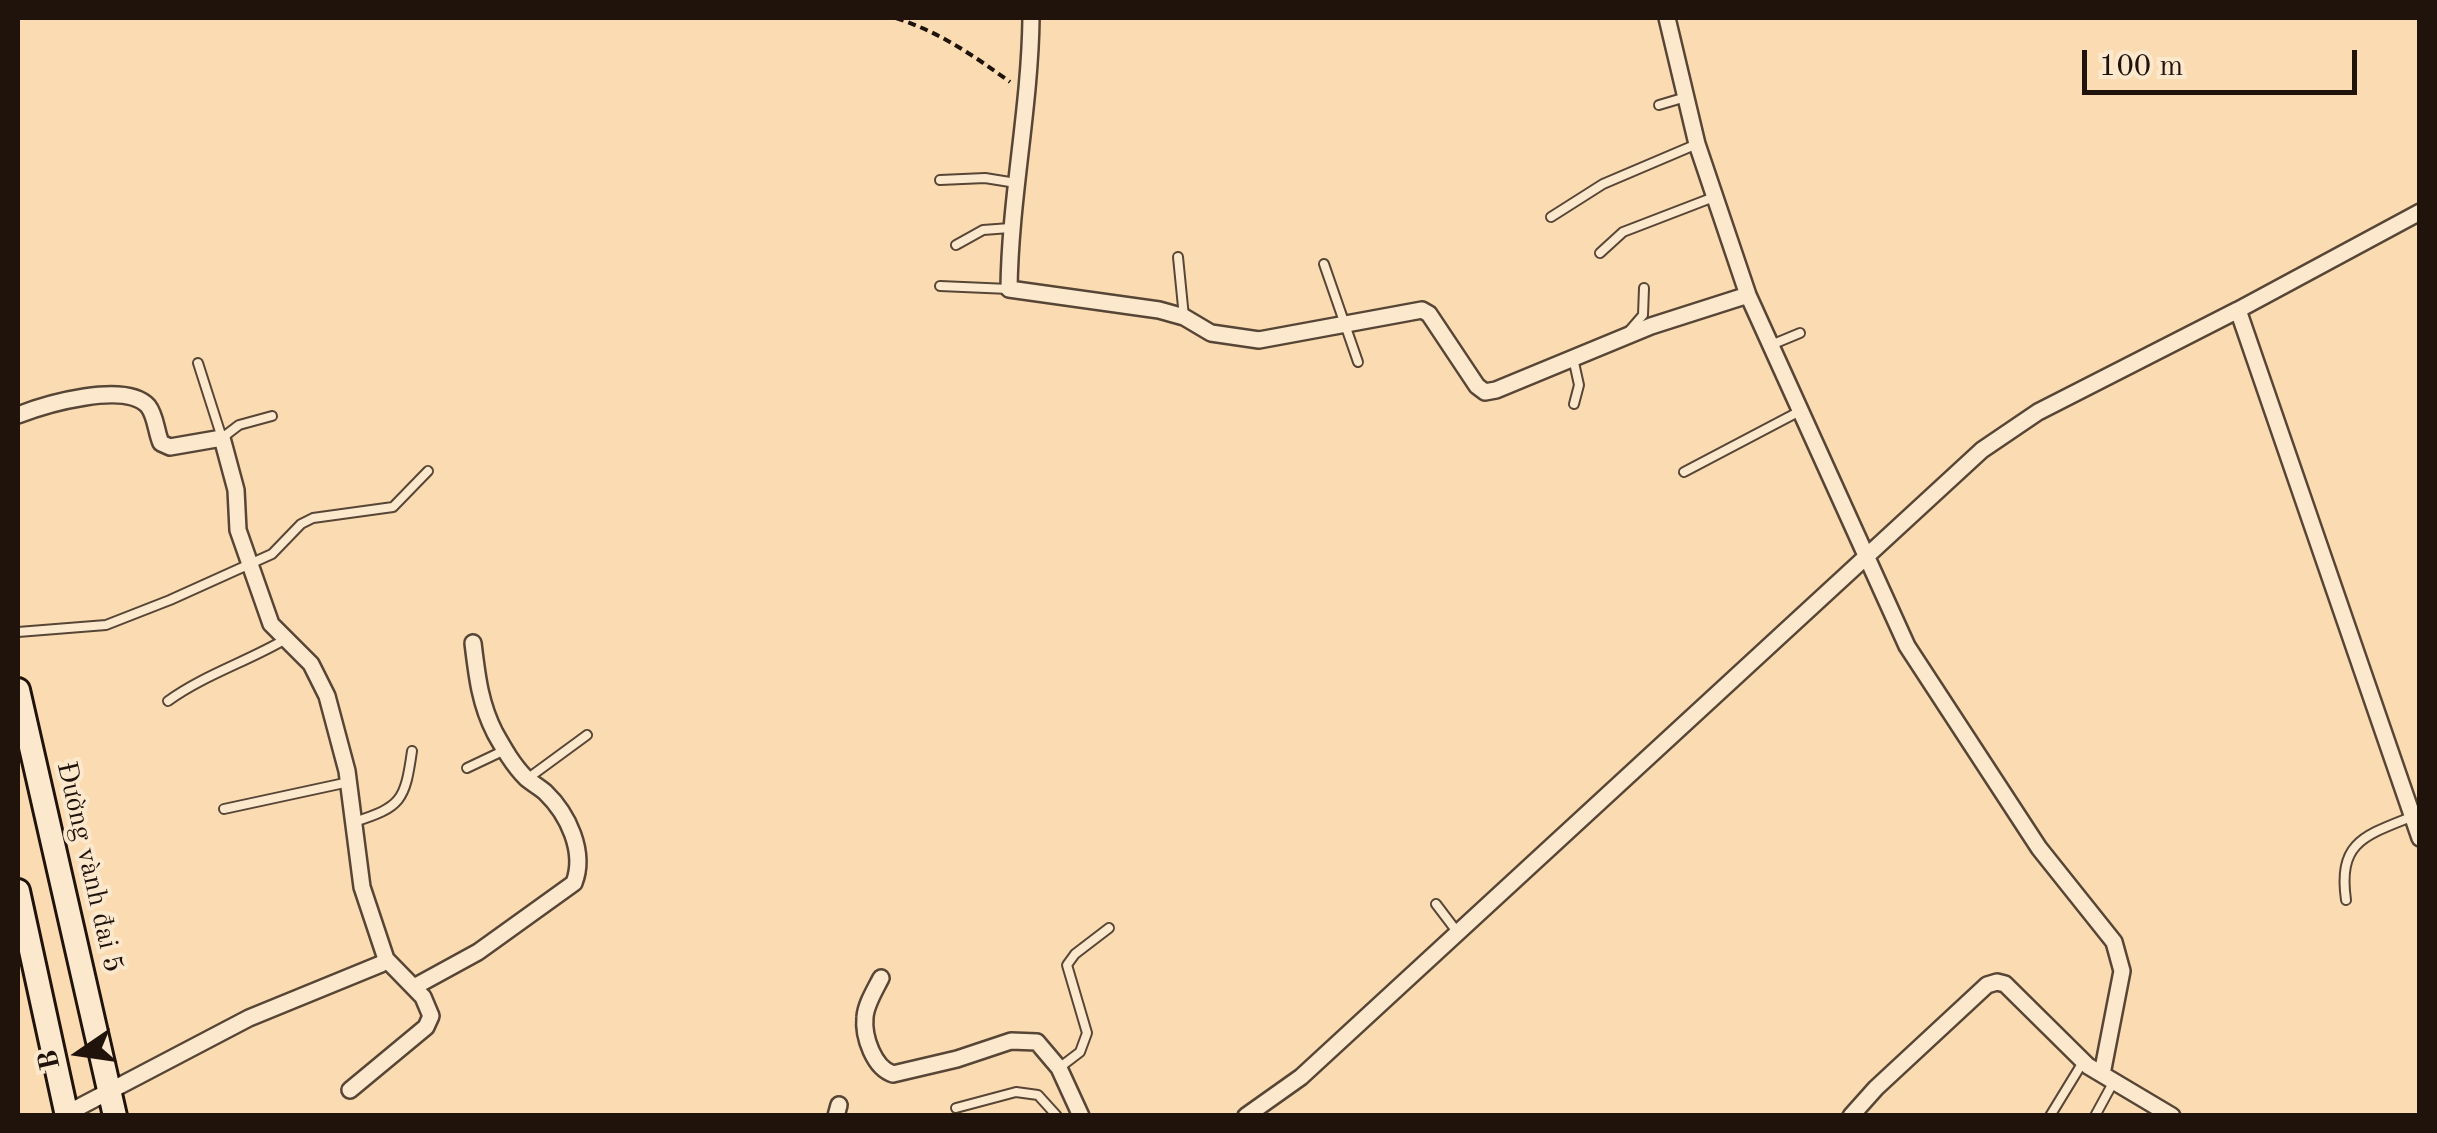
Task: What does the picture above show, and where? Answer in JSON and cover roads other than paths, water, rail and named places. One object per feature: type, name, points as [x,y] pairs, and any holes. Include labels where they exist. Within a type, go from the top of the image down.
[{"type":"main road","name":"Đường vành đai 5","points":[[18,690],[116,1116]]},
{"type":"main road","points":[[18,891],[65,1115]]},
{"type":"street","points":[[1030,18],[1026,94],[1010,228],[1009,289],[1159,310],[1184,317],[1212,333],[1259,340],[1422,310],[1429,314],[1485,392],[1748,295]]},
{"type":"street","points":[[1667,18],[1698,144],[1748,295],[1866,558],[1922,672],[2040,848],[2114,942],[2122,971],[2108,1078]]},
{"type":"street","points":[[1246,1116],[1301,1077],[1982,450],[2010,429],[2420,212]]},
{"type":"street","points":[[2238,310],[2420,838]]},
{"type":"street","points":[[18,415],[53,402],[125,395],[140,399],[152,410],[161,443],[170,447],[222,438],[236,490],[238,530],[271,624],[320,678],[349,782],[362,887],[386,959],[414,987],[431,1016],[426,1027],[350,1090]]},
{"type":"street","points":[[414,987],[478,952],[574,883],[580,857],[570,828],[546,794],[526,778],[505,750],[479,696],[472,644]]},
{"type":"street","points":[[65,1115],[249,1018],[386,959]]},
{"type":"street","points":[[881,978],[865,1014],[866,1031],[879,1065],[886,1072],[893,1074],[957,1059],[1011,1041],[1038,1042],[1059,1068],[1081,1116]]},
{"type":"street","points":[[1851,1116],[1987,985],[1997,982],[2005,984],[2083,1062],[2172,1116]]},
{"type":"lane","points":[[1659,105],[1686,97]]},
{"type":"lane","points":[[1551,217],[1603,184],[1698,144]]},
{"type":"lane","points":[[940,180],[984,178],[1016,183]]},
{"type":"lane","points":[[1600,254],[1623,232],[1714,197]]},
{"type":"lane","points":[[956,245],[983,230],[1010,228]]},
{"type":"lane","points":[[1178,257],[1184,317]]},
{"type":"lane","points":[[1324,264],[1358,362]]},
{"type":"lane","points":[[940,286],[1009,289]]},
{"type":"lane","points":[[1624,338],[1643,316],[1644,288]]},
{"type":"lane","points":[[1771,344],[1800,333]]},
{"type":"lane","points":[[1573,358],[1579,385],[1574,404]]},
{"type":"lane","points":[[198,362],[222,438],[238,425],[272,416]]},
{"type":"lane","points":[[1684,472],[1800,411]]},
{"type":"lane","points":[[18,632],[106,625],[170,600],[272,554],[301,524],[314,518],[393,507],[428,471]]},
{"type":"lane","points":[[168,701],[191,684],[249,660],[284,640]]},
{"type":"lane","points":[[526,778],[587,735]]},
{"type":"lane","points":[[467,768],[505,750]]},
{"type":"lane","points":[[354,822],[383,813],[397,803],[408,780],[412,752]]},
{"type":"lane","points":[[224,809],[349,782]]},
{"type":"lane","points":[[2346,900],[2343,875],[2350,851],[2374,832],[2410,817]]},
{"type":"lane","points":[[1436,904],[1458,933]]},
{"type":"lane","points":[[1059,1068],[1080,1052],[1087,1033],[1067,965],[1074,954],[1109,928]]},
{"type":"lane","points":[[2050,1116],[2083,1062]]},
{"type":"lane","points":[[2095,1116],[2108,1078]]},
{"type":"lane","points":[[956,1108],[1016,1092],[1038,1094],[1057,1116]]}]
